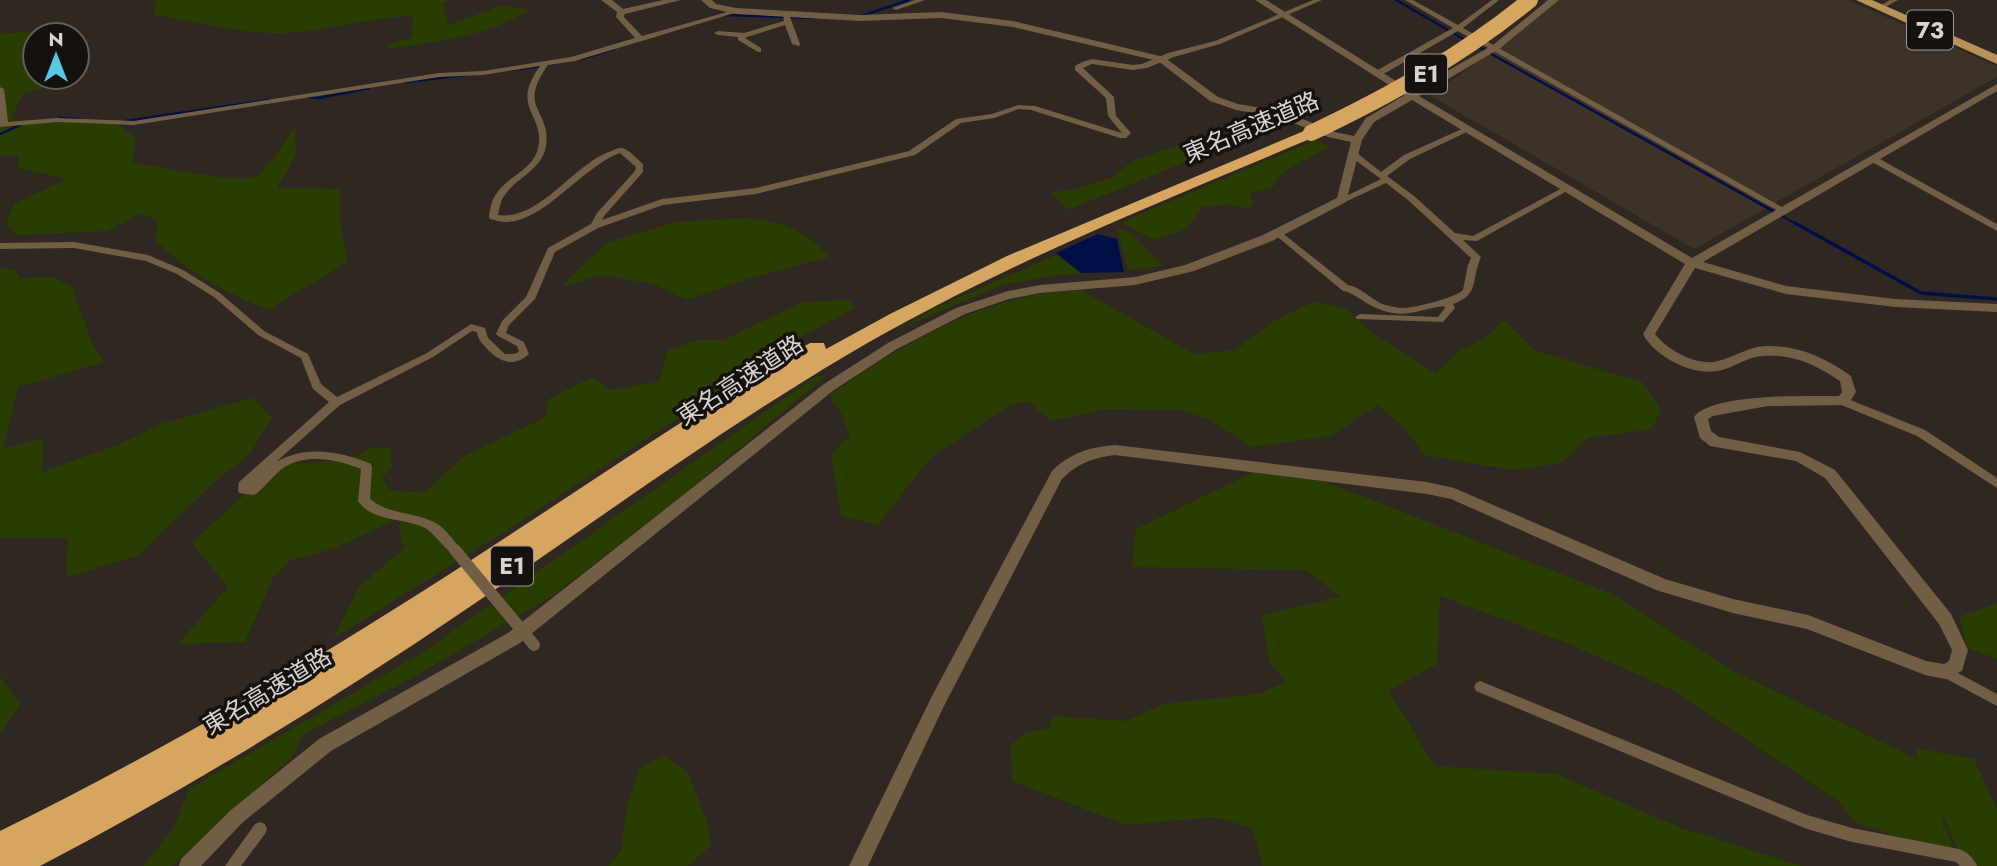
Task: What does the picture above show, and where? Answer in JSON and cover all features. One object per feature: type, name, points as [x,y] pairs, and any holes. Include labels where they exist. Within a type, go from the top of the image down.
[{"type":"highway","name":"東名高速道路","points":[[11,866],[177,778],[311,699],[777,388],[893,320],[1077,218],[1305,129],[1411,71],[1468,35],[1514,0]]},
{"type":"highway","name":"東名高速道路","points":[[0,846],[216,730],[459,580],[769,376],[904,300],[1005,256],[1104,219],[1438,67],[1490,33],[1530,0]]},
{"type":"main road","name":"73","points":[[1862,0],[1997,60]]},
{"type":"street","points":[[607,0],[621,12]]},
{"type":"street","points":[[621,12],[676,0]]},
{"type":"street","points":[[706,0],[713,6],[786,18],[902,18],[941,15],[1013,24],[1161,59],[1214,99],[1236,107],[1281,114],[1356,148],[1384,178],[1476,257],[1472,266],[1469,292],[1463,298],[1431,303],[1411,311],[1380,306],[1350,288],[1346,289],[1278,234]]},
{"type":"street","points":[[902,18],[892,5],[922,0]]},
{"type":"street","points":[[1260,0],[1466,130],[1692,263],[1757,283],[1800,292],[1895,303],[1997,309]]},
{"type":"street","points":[[534,645],[437,529],[422,522],[373,510],[364,501],[367,467],[357,462],[310,456],[294,457],[279,465],[252,491],[243,490],[247,481],[336,402],[430,355],[471,327],[482,330],[483,340],[503,358],[515,358],[524,354],[521,344],[501,334],[505,323],[530,299],[551,250],[595,226],[662,202],[756,191],[912,153],[959,121],[994,116],[1018,107],[1032,108],[1099,131],[1123,135],[1128,133],[1111,116],[1110,97],[1077,68],[1097,61],[1137,68],[1202,48],[1319,0]]},
{"type":"street","points":[[1408,0],[1453,30],[1782,213]]},
{"type":"street","points":[[1377,74],[1453,30],[1496,0]]},
{"type":"street","points":[[1342,200],[1356,148],[1370,120],[1491,51],[1554,0]]},
{"type":"street","points":[[1880,8],[1895,0]]},
{"type":"street","points":[[0,89],[2,124],[57,120],[134,123],[439,75],[483,73],[544,65],[736,11]]},
{"type":"street","points":[[621,12],[620,17],[640,39]]},
{"type":"street","points":[[718,33],[744,34],[786,18]]},
{"type":"street","points":[[786,18],[796,44]]},
{"type":"street","points":[[744,34],[741,38],[758,50]]},
{"type":"street","points":[[544,65],[532,80],[530,89],[532,114],[542,132],[543,145],[536,162],[499,196],[493,217],[508,220],[528,211],[560,192],[608,152],[621,150],[640,166],[639,172],[600,215],[595,226]]},
{"type":"street","points":[[1843,401],[1849,392],[1846,379],[1817,359],[1798,354],[1752,352],[1719,366],[1707,367],[1651,340],[1651,326],[1692,263],[1875,160],[1997,87]]},
{"type":"street","points":[[188,866],[237,816],[326,745],[514,638],[829,387],[868,360],[958,313],[1006,295],[1042,288],[1132,281],[1173,273],[1215,260],[1278,234],[1384,178],[1407,157],[1466,130]]},
{"type":"street","points":[[1875,160],[1997,228]]},
{"type":"street","points":[[1454,236],[1474,239],[1565,190]]},
{"type":"street","points":[[0,246],[75,245],[148,258],[180,272],[217,295],[261,333],[304,356],[317,386],[336,402]]},
{"type":"street","points":[[1360,317],[1440,320],[1450,308],[1447,302]]},
{"type":"street","points":[[1945,672],[1956,666],[1960,650],[1945,619],[1830,474],[1800,457],[1715,442],[1704,434],[1701,417],[1709,412],[1769,401],[1843,401],[1922,433],[1997,484]]},
{"type":"street","points":[[858,866],[939,701],[1057,475],[1072,460],[1091,451],[1115,450],[1260,466],[1440,491],[1500,514],[1662,585],[1733,606],[1767,611],[1808,622],[1925,668],[1945,672],[1997,700]]},
{"type":"street","points":[[1480,687],[1807,822],[1852,835],[1959,856],[1970,866]]},
{"type":"street","points":[[232,866],[260,829]]},
{"type":"shaded area","points":[[1548,0],[1848,0],[1997,66],[1997,77],[1694,249],[1431,96],[1496,47]]},
{"type":"shaded area","points":[[1098,234],[1117,239],[1124,272],[1081,273],[1056,253]]},
{"type":"green space","points":[[156,0],[449,0],[442,4],[449,25],[503,5],[530,10],[480,32],[391,48],[387,44],[411,38],[413,16],[301,32],[268,33],[235,30],[154,15]]},
{"type":"green space","points":[[21,32],[21,91],[32,91],[23,94],[11,119],[118,125],[135,138],[133,162],[198,174],[249,178],[258,175],[273,159],[295,127],[296,155],[277,188],[340,189],[341,231],[348,261],[269,310],[223,289],[179,261],[155,239],[158,221],[141,213],[107,231],[17,235],[6,224],[14,204],[67,179],[18,168],[19,155],[0,156],[0,34]]},
{"type":"green space","points":[[1255,134],[1067,210],[1052,192],[1072,190],[1110,178],[1135,160],[1186,143]]},
{"type":"green space","points":[[1316,140],[1330,146],[1283,173],[1273,187],[1249,194],[1254,203],[1246,209],[1230,204],[1202,207],[1186,229],[1154,240],[1121,222]]},
{"type":"green space","points":[[749,218],[802,233],[829,257],[748,279],[687,300],[654,284],[601,275],[561,287],[606,243],[675,222]]},
{"type":"green space","points":[[1117,228],[1132,234],[1163,266],[1128,270]]},
{"type":"green space","points":[[1056,255],[1083,274],[1056,275],[1002,285],[897,330],[937,307]]},
{"type":"green space","points":[[0,268],[15,270],[19,278],[53,277],[72,287],[91,341],[104,362],[18,387],[3,449],[43,438],[42,472],[120,444],[161,424],[252,398],[272,417],[249,455],[214,482],[138,556],[66,577],[68,538],[0,538]]},
{"type":"green space","points":[[1081,290],[1194,354],[1236,350],[1273,321],[1313,302],[1346,309],[1372,333],[1436,374],[1458,352],[1488,336],[1504,320],[1536,351],[1642,382],[1661,410],[1652,429],[1587,438],[1562,463],[1513,470],[1424,455],[1404,427],[1377,405],[1331,436],[1251,447],[1208,419],[1179,410],[1106,409],[1051,421],[1028,401],[1008,406],[931,457],[878,525],[841,516],[831,455],[850,435],[842,415],[829,396],[887,357],[948,324],[1012,301],[1046,293]]},
{"type":"green space","points":[[849,300],[855,308],[801,337],[520,522],[333,639],[359,587],[404,548],[399,530],[401,517],[333,549],[291,560],[273,578],[245,642],[178,644],[228,587],[192,543],[242,497],[290,464],[348,460],[373,447],[390,448],[392,466],[382,478],[390,490],[424,493],[464,456],[546,417],[549,399],[592,377],[610,390],[659,382],[668,350],[697,340],[723,340],[803,302]]},
{"type":"green space","points":[[816,376],[826,376],[679,498],[551,597],[410,679],[304,734],[292,757],[172,866],[144,866],[174,827],[189,789],[423,652]]},
{"type":"green space","points":[[1254,472],[1326,482],[1610,593],[1733,671],[1919,760],[1915,748],[1974,759],[1997,809],[1997,866],[1976,866],[1957,848],[1938,804],[1955,855],[1854,822],[1842,804],[1673,690],[1562,641],[1440,596],[1437,664],[1388,691],[1435,766],[1556,774],[1681,828],[1802,866],[1263,866],[1252,828],[1214,817],[1126,825],[1012,781],[1011,745],[1025,733],[1050,728],[1052,716],[1126,721],[1164,704],[1259,694],[1286,682],[1269,661],[1262,615],[1340,597],[1307,570],[1132,567],[1136,529]]},
{"type":"green space","points":[[1997,603],[1997,659],[1968,648],[1959,617]]},
{"type":"green space","points":[[0,676],[20,705],[0,733]]},
{"type":"green space","points":[[664,755],[688,773],[707,821],[711,845],[688,866],[608,866],[621,851],[627,809],[639,769]]},
{"type":"waterway","points":[[861,16],[909,0]]},
{"type":"waterway","points":[[1396,0],[1467,41]]},
{"type":"waterway","points":[[725,15],[815,18]]},
{"type":"waterway","points":[[1477,46],[1798,225]]},
{"type":"waterway","points":[[581,59],[614,49]]},
{"type":"waterway","points":[[405,82],[543,66]]},
{"type":"waterway","points":[[308,97],[319,98],[369,88]]},
{"type":"waterway","points":[[125,121],[269,100]]},
{"type":"waterway","points":[[59,118],[79,119]]},
{"type":"waterway","points":[[0,134],[20,125]]},
{"type":"waterway","points":[[1795,223],[1921,293],[1997,299]]}]
